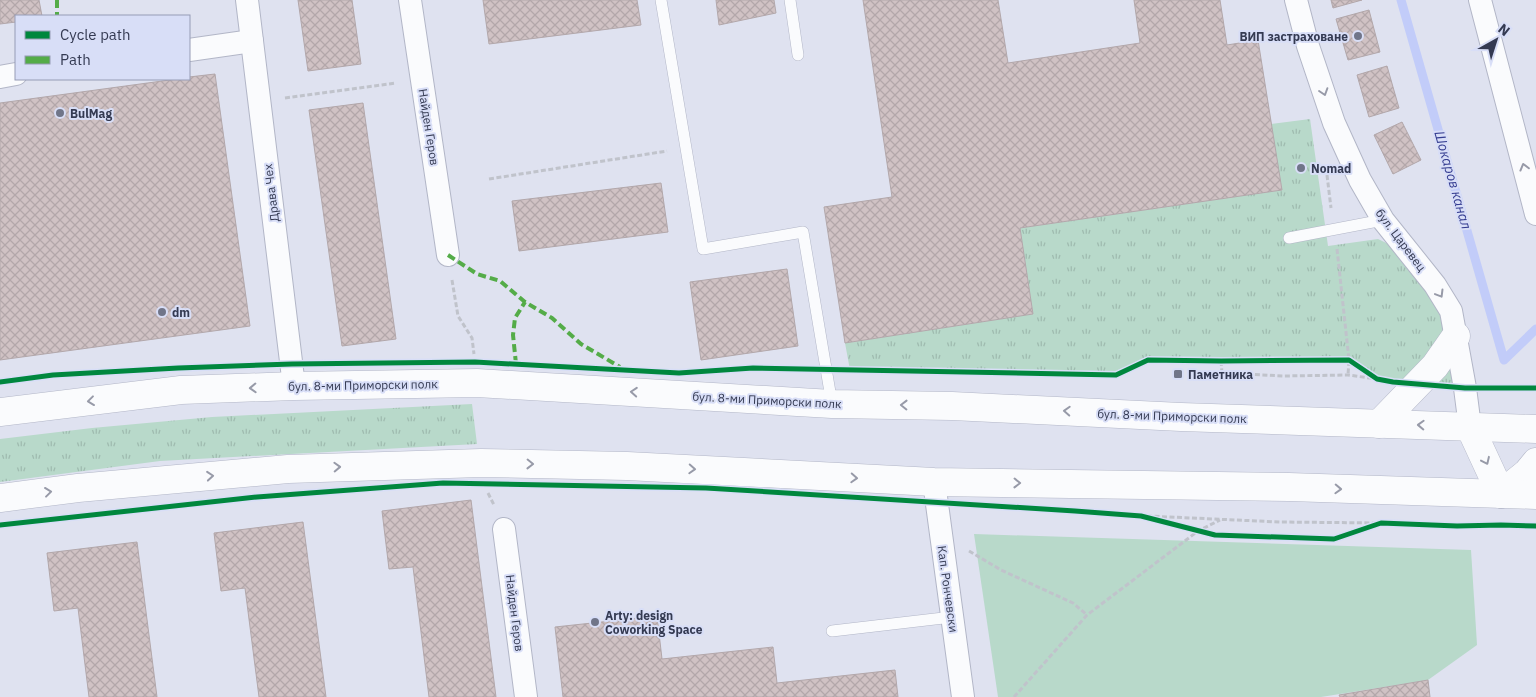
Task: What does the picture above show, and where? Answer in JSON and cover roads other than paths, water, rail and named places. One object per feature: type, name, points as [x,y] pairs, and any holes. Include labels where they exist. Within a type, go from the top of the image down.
[{"type":"main road","points":[[1380,424],[1435,366],[1456,336]]},
{"type":"main road","name":"бул. 8-ми Приморски полк","points":[[0,412],[181,390],[476,383],[832,404],[952,406],[1181,417],[1536,429]]},
{"type":"main road","points":[[1470,427],[1501,494]]},
{"type":"main road","points":[[1501,494],[1527,473],[1536,462]]},
{"type":"main road","points":[[0,498],[78,488],[288,469],[481,463],[627,466],[934,482],[1289,488],[1536,495]]},
{"type":"street","name":"Драва Чех","points":[[247,0],[294,386]]},
{"type":"street","name":"Найден Геров","points":[[410,0],[448,255]]},
{"type":"street","name":"бул. Царевец","points":[[1296,0],[1308,46],[1334,123],[1360,180],[1383,220],[1435,285],[1451,311],[1466,388],[1470,427]]},
{"type":"street","points":[[1480,0],[1536,214]]},
{"type":"street","points":[[190,50],[252,41]]},
{"type":"street","points":[[0,76],[15,74]]},
{"type":"street","name":"Кап. Рончевски","points":[[934,482],[963,697]]},
{"type":"street","name":"Найден Геров","points":[[504,529],[526,697]]},
{"type":"lane","points":[[661,0],[703,249],[803,232],[832,404]]},
{"type":"lane","points":[[790,0],[798,56]]},
{"type":"lane","points":[[1289,238],[1383,220]]},
{"type":"lane","points":[[832,631],[952,617]]},
{"type":"waterway","name":"Шокаров канал","points":[[1401,0],[1504,360],[1536,329]]},
{"type":"place","name":"ВИП застраховане","points":[[1358,36]]},
{"type":"place","name":"BulMag","points":[[60,113]]},
{"type":"place","name":"Nomad","points":[[1301,168]]},
{"type":"place","name":"dm","points":[[162,312]]},
{"type":"place","name":"Паметника","points":[[1178,374]]},
{"type":"place","name":"Arty: design Coworking Space","points":[[595,622]]}]
